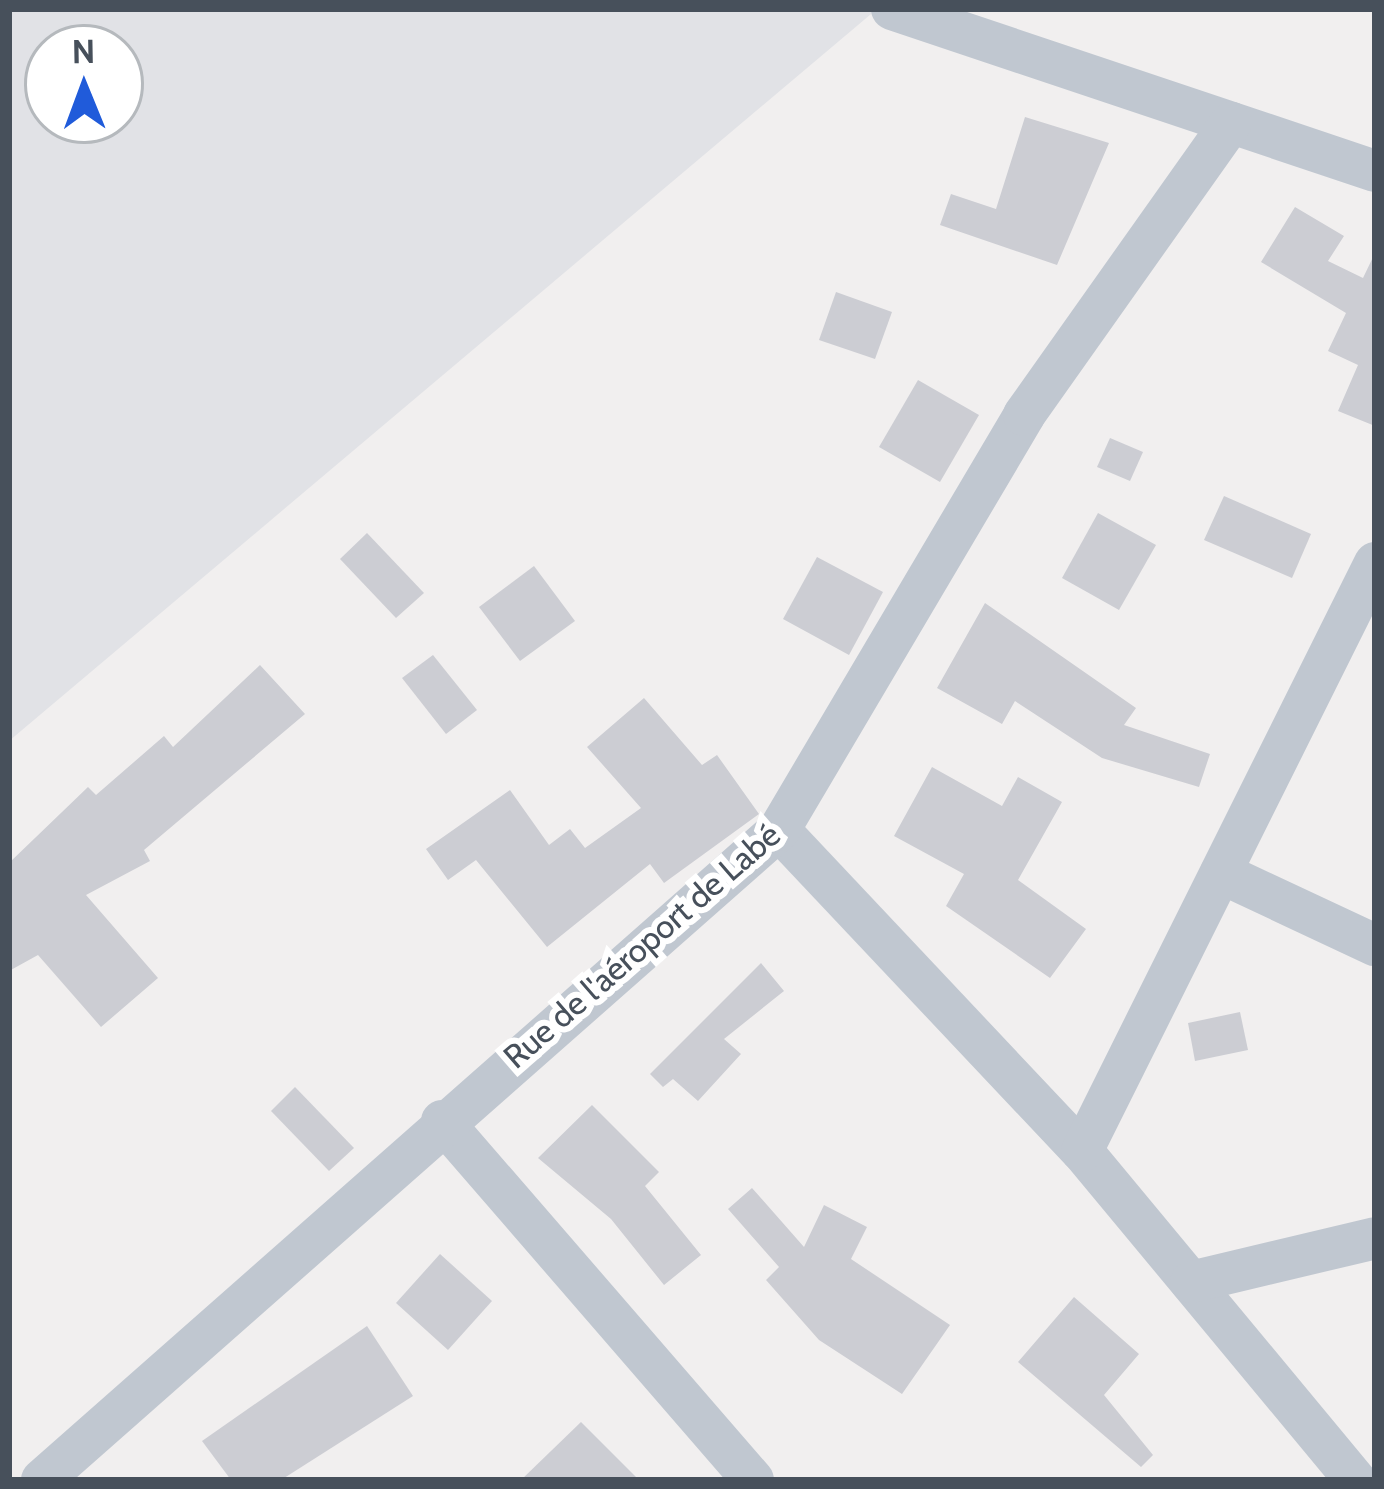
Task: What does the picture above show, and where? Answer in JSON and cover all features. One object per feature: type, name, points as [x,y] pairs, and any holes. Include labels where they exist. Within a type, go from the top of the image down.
[{"type":"street","points":[[892,9],[1375,171]]},
{"type":"street","name":"Rue de l'aéroport de Labé","points":[[42,1480],[442,1121],[779,830],[1024,415],[1232,123]]},
{"type":"street","points":[[1082,1150],[1375,563]]},
{"type":"street","points":[[779,830],[1082,1150],[1357,1471]]},
{"type":"street","points":[[1221,873],[1375,946]]},
{"type":"street","points":[[442,1121],[738,1475]]},
{"type":"street","points":[[1191,1282],[1375,1238]]},
{"type":"shaded area","points":[[9,9],[877,9],[9,741]]},
{"type":"building","points":[[1025,117],[1109,143],[1057,265],[940,225],[951,194],[996,209]]},
{"type":"building","points":[[1295,207],[1344,236],[1328,261],[1363,278],[1375,253],[1375,426],[1338,411],[1358,365],[1328,351],[1346,313],[1261,262]]},
{"type":"building","points":[[836,292],[892,312],[875,359],[819,340]]},
{"type":"building","points":[[918,380],[979,415],[940,482],[879,447]]},
{"type":"building","points":[[1110,438],[1143,452],[1130,481],[1097,467]]},
{"type":"building","points":[[1224,496],[1311,534],[1292,578],[1204,540]]},
{"type":"building","points":[[1098,513],[1156,545],[1119,610],[1062,578]]},
{"type":"building","points":[[367,533],[424,593],[396,618],[340,559]]},
{"type":"building","points":[[817,557],[883,592],[849,655],[783,619]]},
{"type":"building","points":[[534,566],[575,621],[520,661],[479,607]]},
{"type":"building","points":[[985,603],[1136,708],[1124,725],[1210,754],[1199,787],[1102,758],[1015,701],[1002,724],[937,688]]},
{"type":"building","points":[[433,655],[477,710],[446,734],[402,678]]},
{"type":"building","points":[[260,665],[305,714],[144,850],[150,861],[86,895],[158,978],[101,1027],[38,955],[9,971],[9,863],[88,787],[96,795],[164,736],[173,747]]},
{"type":"building","points":[[644,698],[702,765],[717,755],[759,814],[664,883],[650,864],[547,947],[476,860],[448,880],[426,849],[510,790],[549,845],[570,829],[585,848],[641,808],[587,747]]},
{"type":"building","points":[[932,767],[1002,806],[1018,777],[1062,802],[1018,880],[1086,929],[1050,978],[946,906],[964,874],[894,836]]},
{"type":"building","points":[[761,963],[784,991],[724,1039],[741,1054],[698,1101],[673,1079],[663,1087],[650,1074]]},
{"type":"building","points":[[1240,1012],[1248,1050],[1195,1061],[1188,1023]]},
{"type":"building","points":[[295,1087],[354,1148],[329,1171],[271,1111]]},
{"type":"building","points":[[592,1105],[659,1172],[645,1186],[701,1255],[664,1285],[611,1219],[538,1158]]},
{"type":"building","points":[[752,1188],[804,1247],[824,1205],[867,1227],[851,1259],[950,1325],[902,1394],[819,1340],[766,1280],[779,1267],[728,1209]]},
{"type":"building","points":[[440,1254],[492,1301],[448,1350],[396,1303]]},
{"type":"building","points":[[1074,1297],[1139,1354],[1104,1395],[1153,1455],[1141,1467],[1018,1362]]},
{"type":"building","points":[[367,1326],[413,1396],[281,1480],[231,1480],[202,1441]]},
{"type":"building","points":[[581,1422],[639,1480],[521,1480]]}]
